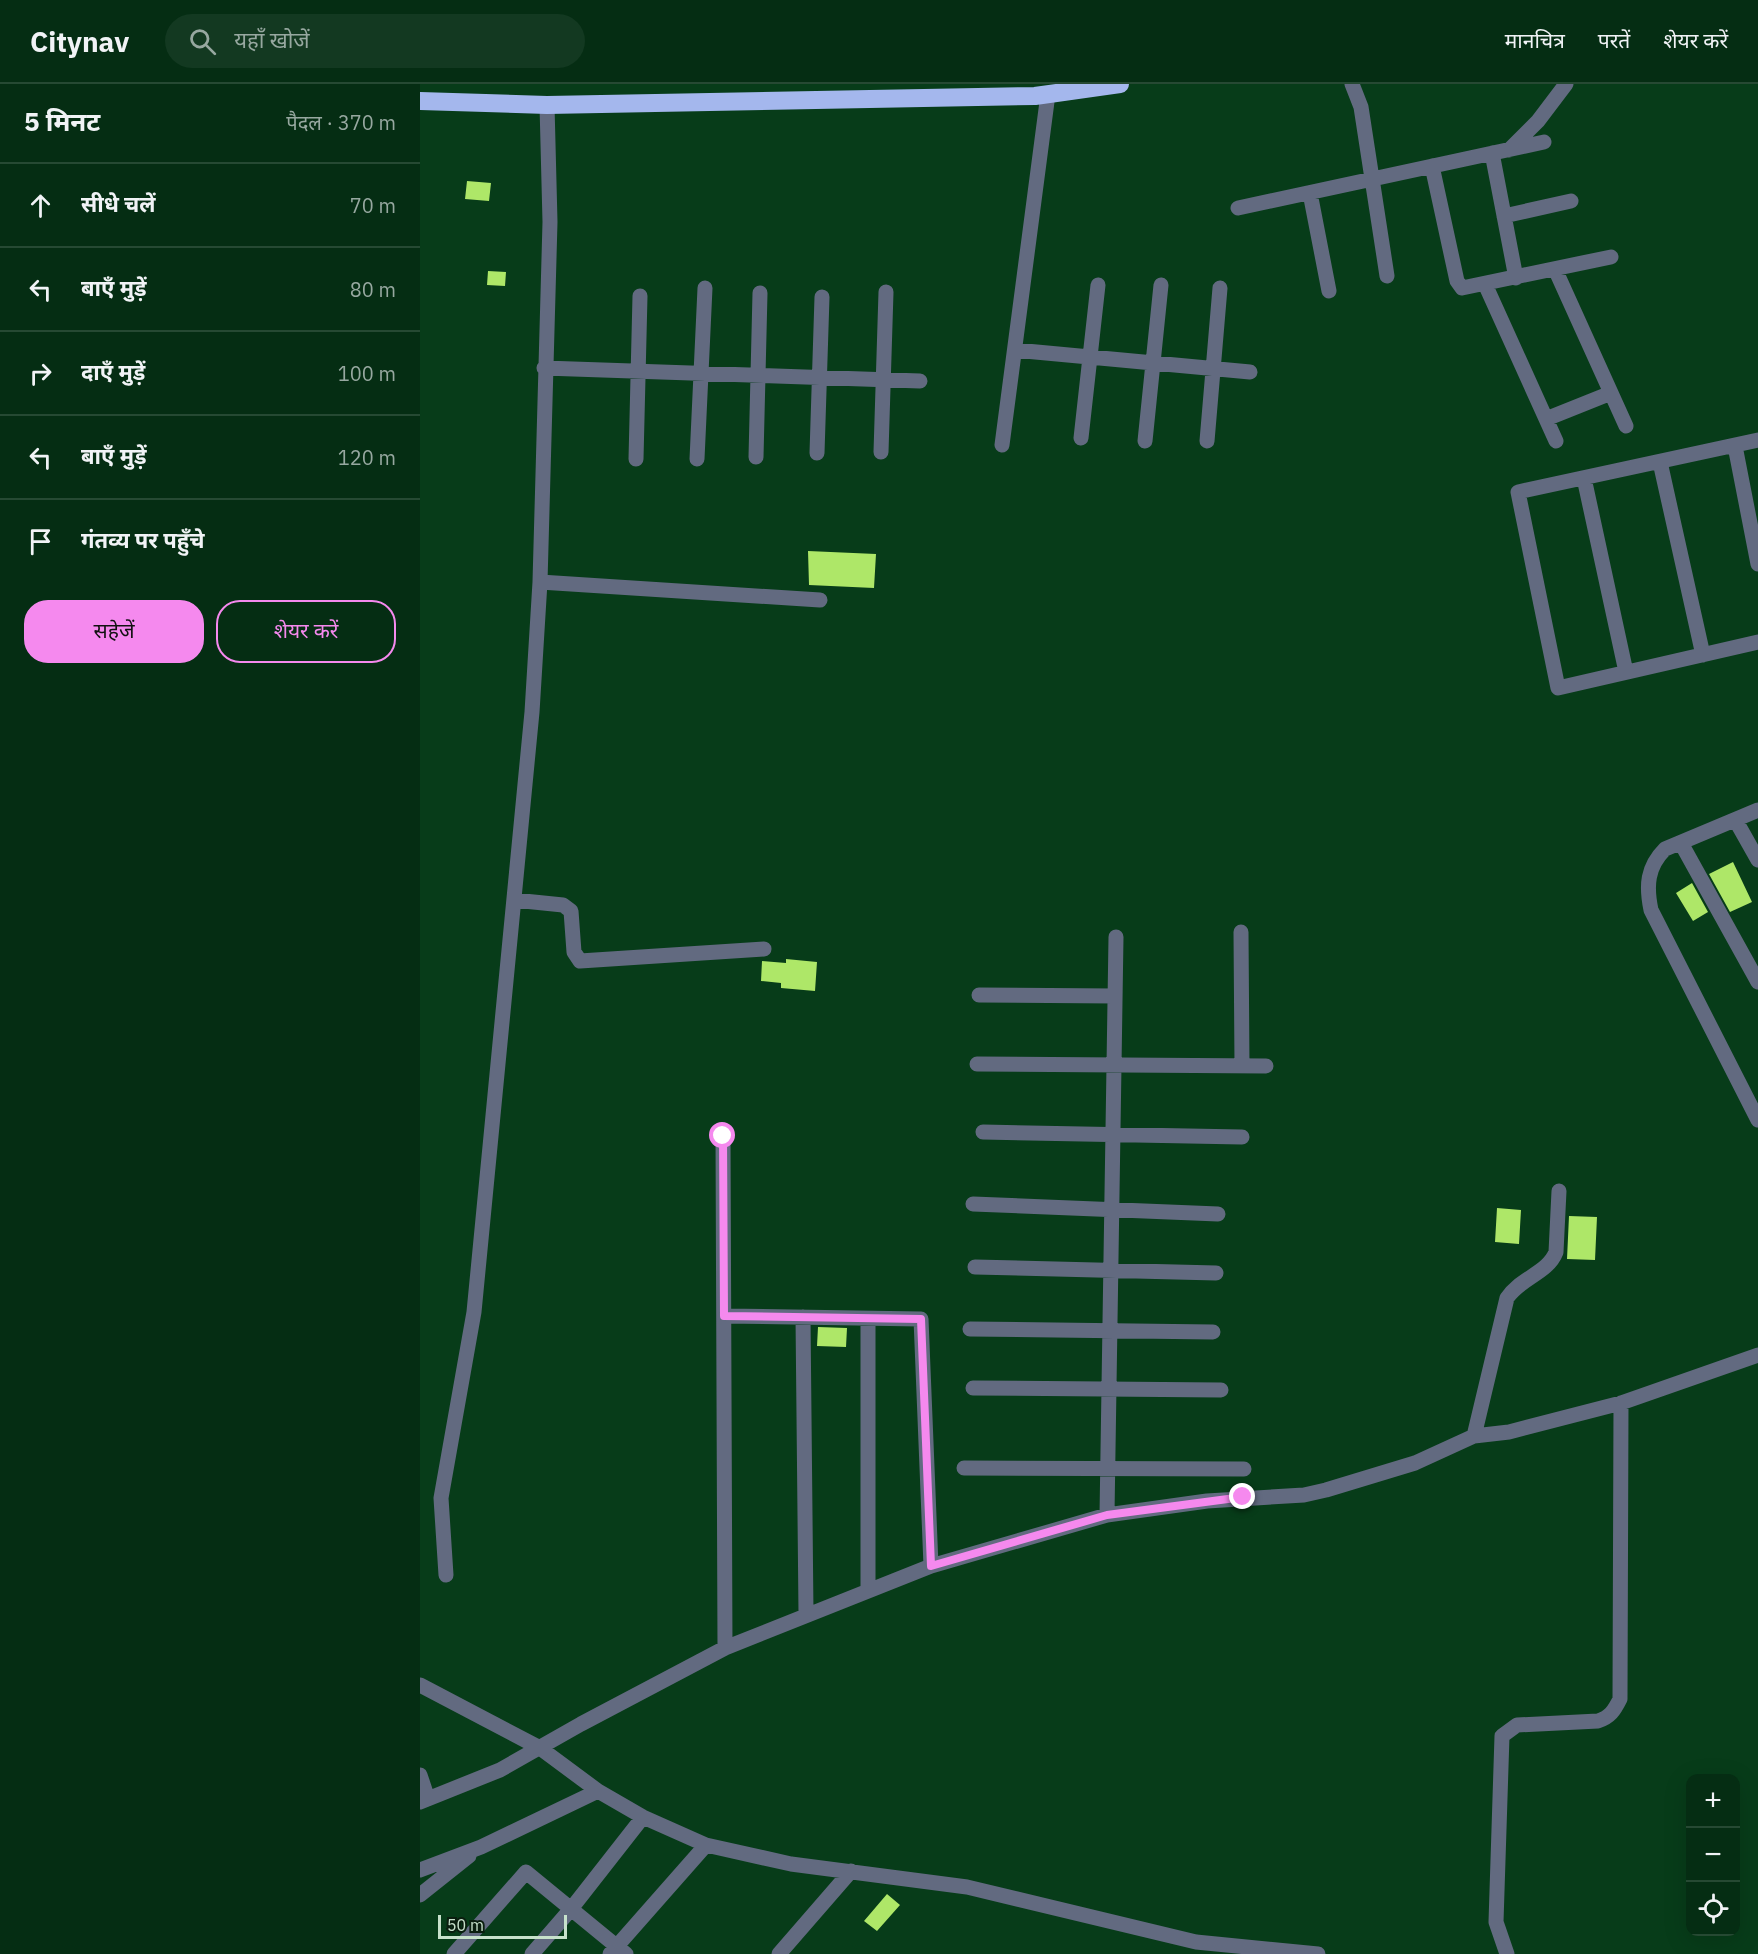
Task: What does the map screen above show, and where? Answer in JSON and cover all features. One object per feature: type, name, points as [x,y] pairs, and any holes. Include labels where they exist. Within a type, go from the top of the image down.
[{"type":"highway","points":[[420,101],[547,105],[1048,94],[1120,84]]},
{"type":"street","points":[[1352,84],[1362,107],[1387,276]]},
{"type":"street","points":[[1509,150],[1538,121],[1566,84]]},
{"type":"street","points":[[1002,446],[1048,94]]},
{"type":"street","points":[[447,1575],[441,1498],[474,1312],[532,712],[540,582],[544,368],[550,222],[547,105]]},
{"type":"street","points":[[1239,208],[1544,142]]},
{"type":"street","points":[[1492,153],[1516,278]]},
{"type":"street","points":[[1432,166],[1457,281],[1462,288],[1611,257]]},
{"type":"street","points":[[1310,193],[1329,291]]},
{"type":"street","points":[[1504,216],[1571,201]]},
{"type":"street","points":[[1556,269],[1626,426]]},
{"type":"street","points":[[1485,284],[1556,441]]},
{"type":"street","points":[[1081,438],[1098,285]]},
{"type":"street","points":[[1145,441],[1161,285]]},
{"type":"street","points":[[697,459],[705,288]]},
{"type":"street","points":[[1207,441],[1220,288]]},
{"type":"street","points":[[882,452],[886,292]]},
{"type":"street","points":[[756,457],[760,293]]},
{"type":"street","points":[[636,459],[640,296]]},
{"type":"street","points":[[817,453],[822,297]]},
{"type":"street","points":[[1015,350],[1250,372]]},
{"type":"street","points":[[544,368],[920,381]]},
{"type":"street","points":[[1545,419],[1611,393]]},
{"type":"street","points":[[1758,440],[1518,492],[1558,688],[1758,642]]},
{"type":"street","points":[[1735,446],[1758,564]]},
{"type":"street","points":[[1660,462],[1703,655]]},
{"type":"street","points":[[1584,478],[1626,672]]},
{"type":"street","points":[[540,582],[820,600]]},
{"type":"street","points":[[1757,1116],[1651,910],[1647,891],[1649,874],[1655,860],[1665,849],[1758,810]]},
{"type":"street","points":[[1736,821],[1758,860]]},
{"type":"street","points":[[1681,843],[1758,982]]},
{"type":"street","points":[[513,900],[563,905],[571,911],[574,952],[579,961],[764,949]]},
{"type":"street","points":[[1241,932],[1242,1066]]},
{"type":"street","points":[[1107,1515],[1116,937]]},
{"type":"street","points":[[979,995],[1115,996]]},
{"type":"street","points":[[977,1064],[1114,1067],[1266,1066]]},
{"type":"street","points":[[983,1132],[1242,1137]]},
{"type":"street","points":[[723,1136],[725,1648]]},
{"type":"street","points":[[1474,1436],[1507,1298],[1522,1281],[1553,1260],[1556,1252],[1559,1191]]},
{"type":"street","points":[[973,1204],[1218,1214]]},
{"type":"street","points":[[975,1267],[1216,1273]]},
{"type":"street","points":[[724,1316],[921,1319],[931,1566]]},
{"type":"street","points":[[803,1317],[806,1614]]},
{"type":"street","points":[[868,1319],[868,1589]]},
{"type":"street","points":[[970,1329],[1213,1332]]},
{"type":"street","points":[[420,1775],[424,1800],[500,1770],[725,1648],[868,1589],[931,1566],[1107,1515],[1208,1501],[1304,1495],[1415,1463],[1474,1436],[1509,1432],[1622,1403],[1758,1355]]},
{"type":"street","points":[[973,1388],[1109,1391],[1221,1390]]},
{"type":"street","points":[[1508,1954],[1496,1922],[1502,1736],[1517,1725],[1598,1721],[1615,1711],[1620,1699],[1622,1403]]},
{"type":"street","points":[[964,1468],[1245,1469]]},
{"type":"street","points":[[420,1685],[540,1748],[598,1791],[643,1817],[706,1845],[770,1860],[967,1887],[1196,1942],[1318,1954]]},
{"type":"street","points":[[420,1870],[481,1847],[598,1791]]},
{"type":"street","points":[[532,1954],[571,1909],[643,1817]]},
{"type":"street","points":[[454,1954],[526,1872],[618,1951],[706,1845]]},
{"type":"street","points":[[420,1895],[481,1847]]},
{"type":"street","points":[[779,1954],[852,1871]]},
{"type":"building","points":[[467,181],[491,183],[489,201],[465,199]]},
{"type":"building","points":[[488,271],[506,272],[505,286],[487,285]]},
{"type":"building","points":[[808,551],[876,554],[874,588],[809,585]]},
{"type":"building","points":[[1733,862],[1752,902],[1730,912],[1709,874]]},
{"type":"building","points":[[1692,883],[1708,912],[1693,921],[1676,893]]},
{"type":"building","points":[[786,959],[817,962],[815,991],[781,988],[781,983],[761,981],[762,961],[786,963]]},
{"type":"building","points":[[1497,1208],[1521,1210],[1519,1244],[1495,1242]]},
{"type":"building","points":[[1569,1216],[1597,1217],[1595,1260],[1567,1259]]},
{"type":"building","points":[[818,1327],[847,1328],[846,1347],[817,1346]]},
{"type":"building","points":[[887,1894],[900,1905],[877,1931],[864,1921]]},
{"type":"route","points":[[723,1136],[724,1316],[921,1319],[931,1566],[1030,1535],[1107,1515],[1243,1497]]}]
